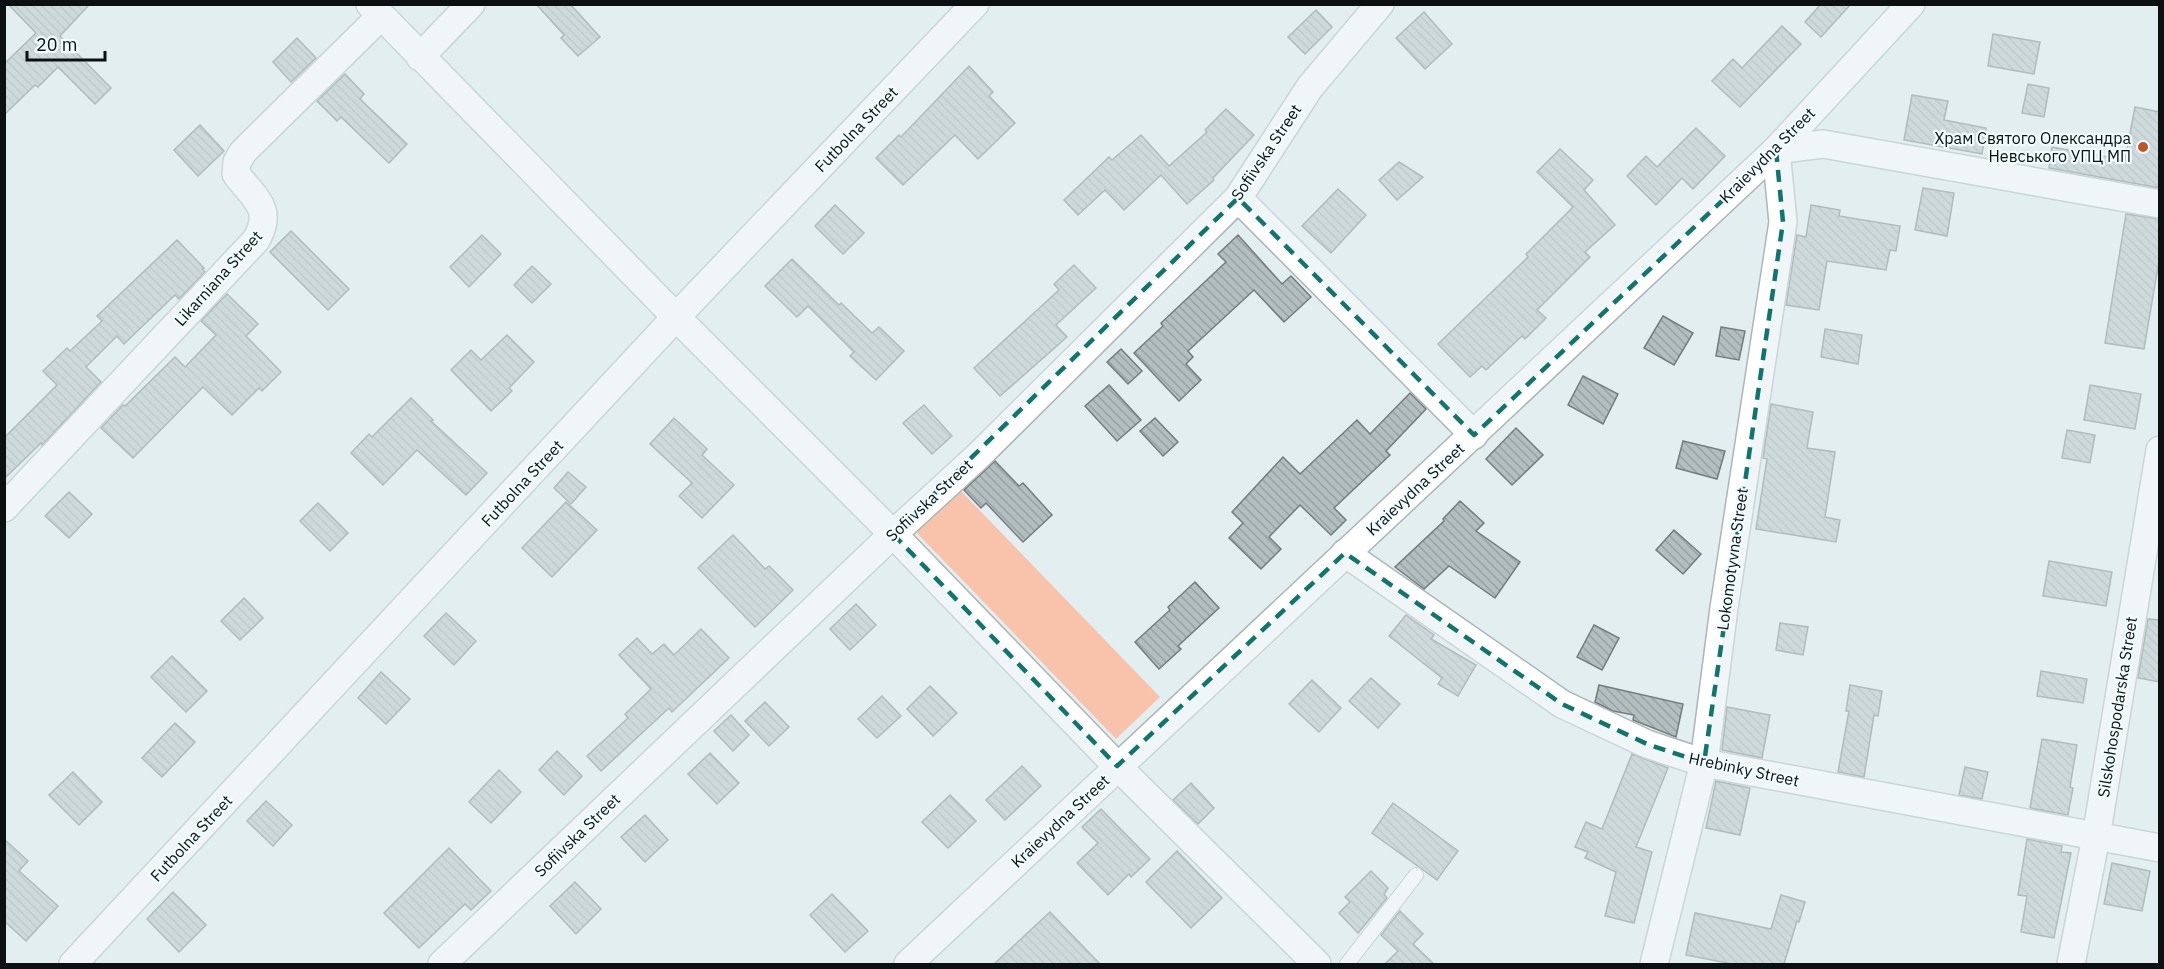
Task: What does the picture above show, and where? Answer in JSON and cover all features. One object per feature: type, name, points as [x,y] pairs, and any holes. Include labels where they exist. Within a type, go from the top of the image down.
[{"type":"street","points":[[420,57],[471,4]]},
{"type":"street","name":"Futbolna Street","points":[[73,964],[676,317],[975,4]]},
{"type":"street","name":"Sofiivska Street","points":[[442,964],[893,534],[977,457],[1238,198],[1310,87],[1380,4]]},
{"type":"street","name":"Kraievydna Street","points":[[908,964],[1776,150],[1911,4]]},
{"type":"street","points":[[375,10],[893,534],[1304,960]]},
{"type":"street","name":"Likarniana Street","points":[[4,508],[256,240],[264,226],[263,209],[236,174],[237,162],[243,152],[375,10]]},
{"type":"street","points":[[1776,150],[1823,144],[2160,204]]},
{"type":"street","name":"Lokomotyvna Street","points":[[1654,964],[1704,763],[1724,608],[1783,222],[1776,150]]},
{"type":"street","points":[[1238,198],[1474,435]]},
{"type":"street","name":"Silskohospodarska Street","points":[[2071,964],[2096,837],[2160,450]]},
{"type":"street","name":"Hrebinky Street","points":[[1345,553],[1562,704],[1647,744],[1704,763],[2160,848]]},
{"type":"lane","points":[[1347,964],[1416,875]]},
{"type":"highlighted area","points":[[1776,150],[1783,222],[1704,763],[1647,744],[1562,704],[1345,553],[1117,766],[893,534],[1238,198],[1474,435]]},
{"type":"shaded area","points":[[957,487],[1160,697],[1116,739],[913,529]]},
{"type":"building","points":[[8,4],[90,4],[60,36],[111,88],[95,104],[58,67],[38,87],[35,85],[4,115],[4,64],[36,33]]},
{"type":"building","points":[[536,4],[570,4],[600,37],[578,56],[561,38],[564,35]]},
{"type":"building","points":[[1821,4],[1851,4],[1821,37],[1805,22]]},
{"type":"building","points":[[1316,10],[1332,27],[1305,54],[1288,37]]},
{"type":"building","points":[[1424,12],[1452,44],[1425,69],[1396,38]]},
{"type":"building","points":[[1782,26],[1801,44],[1740,107],[1712,81],[1733,59],[1742,68]]},
{"type":"building","points":[[1993,34],[2040,42],[2034,74],[1988,66]]},
{"type":"building","points":[[297,38],[316,58],[291,82],[273,62]]},
{"type":"building","points":[[969,66],[993,92],[989,96],[1015,123],[978,159],[955,135],[903,185],[876,158],[899,135],[901,137]]},
{"type":"building","points":[[345,74],[364,94],[360,99],[407,144],[389,163],[341,117],[337,121],[317,101]]},
{"type":"building","points":[[2028,84],[2049,88],[2044,117],[2022,113]]},
{"type":"building","points":[[1912,95],[1948,101],[1944,120],[1986,128],[1982,154],[1904,140]]},
{"type":"building","name":"Храм Святого Олександра Невського УПЦ МП","points":[[2135,107],[2160,112],[2160,188],[2049,168],[2052,147],[2125,160]]},
{"type":"building","points":[[1226,109],[1254,135],[1213,178],[1214,180],[1187,204],[1161,175],[1124,210],[1105,190],[1078,215],[1064,200],[1109,157],[1112,160],[1141,135],[1169,166],[1207,132],[1205,130]]},
{"type":"building","points":[[200,125],[224,151],[198,176],[174,150]]},
{"type":"building","points":[[1696,128],[1725,156],[1693,189],[1682,178],[1656,205],[1627,176],[1646,156],[1657,167]]},
{"type":"building","points":[[1560,149],[1593,180],[1584,190],[1615,225],[1585,252],[1590,257],[1537,310],[1546,318],[1525,339],[1522,336],[1486,370],[1482,366],[1470,377],[1438,344],[1528,257],[1526,254],[1573,207],[1537,172]]},
{"type":"building","points":[[1399,162],[1423,177],[1397,200],[1379,180]]},
{"type":"building","points":[[1923,188],[1954,193],[1947,236],[1915,230]]},
{"type":"building","points":[[1338,189],[1366,215],[1331,253],[1302,226]]},
{"type":"building","points":[[835,205],[864,233],[843,254],[815,226]]},
{"type":"building","points":[[1811,205],[1840,210],[1839,216],[1900,226],[1896,251],[1890,250],[1886,270],[1827,261],[1819,310],[1786,305],[1797,235],[1806,237]]},
{"type":"building","points":[[2126,214],[2160,219],[2160,255],[2144,349],[2105,343]]},
{"type":"building","points":[[291,231],[349,289],[328,310],[270,252]]},
{"type":"building","points":[[482,235],[501,254],[469,287],[450,267]]},
{"type":"building","points":[[1238,235],[1282,284],[1291,276],[1311,297],[1284,322],[1254,290],[1188,351],[1193,357],[1186,364],[1201,380],[1179,401],[1134,353],[1163,326],[1161,323],[1226,262],[1218,254]]},
{"type":"building","points":[[177,240],[204,268],[202,269],[205,272],[179,299],[175,295],[124,344],[117,336],[86,367],[101,382],[42,445],[41,443],[4,479],[4,438],[57,385],[43,371],[67,348],[70,351],[102,321],[97,316]]},
{"type":"building","points":[[792,259],[839,305],[841,303],[872,333],[879,327],[904,351],[876,380],[850,356],[854,352],[808,306],[797,317],[765,286]]},
{"type":"building","points":[[1074,265],[1096,288],[1056,325],[1067,337],[1000,396],[974,368],[1059,290],[1054,284]]},
{"type":"building","points":[[532,266],[551,284],[532,303],[514,285]]},
{"type":"building","points":[[227,294],[258,324],[246,336],[281,372],[262,391],[259,388],[232,415],[203,387],[133,458],[101,428],[175,357],[185,367],[216,335],[201,321]]},
{"type":"building","points":[[1663,316],[1693,333],[1674,365],[1644,348]]},
{"type":"building","points":[[1721,327],[1745,331],[1739,360],[1716,356]]},
{"type":"building","points":[[1825,329],[1862,335],[1858,364],[1821,357]]},
{"type":"building","points":[[507,335],[534,362],[509,388],[512,391],[491,411],[451,370],[471,350],[481,360]]},
{"type":"building","points":[[1121,349],[1142,371],[1128,384],[1107,362]]},
{"type":"building","points":[[1583,376],[1618,394],[1603,424],[1568,405]]},
{"type":"building","points":[[1109,385],[1141,420],[1117,441],[1085,406]]},
{"type":"building","points":[[2090,385],[2141,394],[2135,429],[2084,420]]},
{"type":"building","points":[[1410,393],[1426,409],[1386,451],[1390,455],[1334,508],[1346,520],[1331,535],[1300,505],[1269,537],[1281,549],[1261,569],[1229,538],[1243,523],[1232,512],[1283,457],[1300,474],[1357,420],[1370,434]]},
{"type":"building","points":[[411,398],[433,420],[431,421],[487,473],[466,495],[417,450],[383,485],[351,453],[369,434],[372,437]]},
{"type":"building","points":[[1771,404],[1813,412],[1807,448],[1835,452],[1825,517],[1840,520],[1836,542],[1756,529],[1767,459],[1763,458]]},
{"type":"building","points":[[924,405],[952,436],[932,454],[903,423]]},
{"type":"building","points":[[674,418],[707,449],[702,455],[734,485],[702,518],[679,496],[692,483],[650,444]]},
{"type":"building","points":[[1155,418],[1178,442],[1163,456],[1140,431]]},
{"type":"building","points":[[1516,428],[1543,455],[1512,485],[1486,459]]},
{"type":"building","points":[[2067,430],[2095,435],[2090,463],[2062,458]]},
{"type":"building","points":[[1683,441],[1725,451],[1717,479],[1676,468]]},
{"type":"building","points":[[995,461],[1019,486],[1023,483],[1052,515],[1023,542],[986,503],[981,508],[964,490]]},
{"type":"building","points":[[568,472],[586,487],[571,504],[554,488]]},
{"type":"building","points":[[69,492],[92,514],[69,538],[45,516]]},
{"type":"building","points":[[1460,501],[1484,523],[1476,531],[1520,562],[1495,598],[1449,566],[1424,589],[1395,567],[1444,521],[1443,519]]},
{"type":"building","points":[[566,502],[597,530],[552,577],[522,548]]},
{"type":"building","points":[[318,503],[348,533],[330,551],[300,521]]},
{"type":"building","points":[[1674,530],[1701,554],[1683,574],[1656,550]]},
{"type":"building","points":[[733,535],[765,569],[769,566],[793,590],[755,627],[698,568]]},
{"type":"building","points":[[2049,561],[2112,572],[2106,606],[2043,596]]},
{"type":"building","points":[[1195,582],[1219,608],[1178,646],[1181,649],[1159,669],[1135,642],[1170,610],[1168,607]]},
{"type":"building","points":[[244,598],[263,618],[240,640],[221,621]]},
{"type":"building","points":[[856,604],[876,625],[850,650],[830,629]]},
{"type":"building","points":[[446,613],[476,641],[454,665],[424,636]]},
{"type":"building","points":[[1406,615],[1434,635],[1431,639],[1476,665],[1458,696],[1438,684],[1442,678],[1389,636]]},
{"type":"building","points":[[2148,619],[2160,620],[2160,682],[2138,678]]},
{"type":"building","points":[[1780,623],[1808,627],[1803,655],[1776,650]]},
{"type":"building","points":[[1594,625],[1619,638],[1602,670],[1577,657]]},
{"type":"building","points":[[701,629],[729,658],[672,712],[669,708],[601,771],[587,756],[628,718],[625,714],[651,689],[619,655],[637,638],[652,654],[664,644],[674,655]]},
{"type":"building","points":[[172,656],[207,691],[186,712],[151,677]]},
{"type":"building","points":[[2041,671],[2087,679],[2083,703],[2037,696]]},
{"type":"building","points":[[381,672],[410,699],[386,724],[358,698]]},
{"type":"building","points":[[1371,678],[1400,704],[1378,728],[1349,701]]},
{"type":"building","points":[[1312,680],[1341,708],[1319,732],[1289,704]]},
{"type":"building","points":[[1599,685],[1683,704],[1676,737],[1633,720],[1634,715],[1613,711],[1595,702]]},
{"type":"building","points":[[1850,685],[1882,691],[1878,716],[1874,715],[1864,777],[1838,772],[1849,711],[1846,711]]},
{"type":"building","points":[[930,686],[957,713],[933,736],[907,709]]},
{"type":"building","points":[[882,696],[901,716],[877,738],[858,719]]},
{"type":"building","points":[[765,702],[789,727],[769,746],[745,721]]},
{"type":"building","points":[[1727,707],[1770,715],[1762,758],[1722,750]]},
{"type":"building","points":[[731,715],[749,735],[733,751],[714,731]]},
{"type":"building","points":[[175,723],[195,742],[162,777],[142,758]]},
{"type":"building","points":[[2042,739],[2077,745],[2068,815],[2030,808]]},
{"type":"building","points":[[557,751],[582,776],[564,795],[539,770]]},
{"type":"building","points":[[710,753],[739,783],[717,804],[688,774]]},
{"type":"building","points":[[1632,754],[1668,768],[1636,847],[1652,852],[1634,923],[1605,916],[1616,872],[1585,858],[1588,852],[1575,847],[1586,822],[1602,829]]},
{"type":"building","points":[[1022,766],[1041,786],[1005,820],[986,800]]},
{"type":"building","points":[[1965,767],[1988,772],[1982,799],[1959,795]]},
{"type":"building","points":[[499,770],[521,792],[491,823],[469,802]]},
{"type":"building","points":[[73,772],[102,802],[79,825],[49,795]]},
{"type":"building","points":[[1716,781],[1750,788],[1740,835],[1706,828]]},
{"type":"building","points":[[1191,783],[1214,808],[1198,824],[1173,800]]},
{"type":"building","points":[[950,795],[976,821],[948,848],[922,822]]},
{"type":"building","points":[[266,801],[292,825],[273,846],[247,821]]},
{"type":"building","points":[[1393,803],[1458,851],[1437,880],[1372,833]]},
{"type":"building","points":[[1101,809],[1150,859],[1131,877],[1129,874],[1108,895],[1077,863],[1098,843],[1082,827]]},
{"type":"building","points":[[645,815],[668,840],[645,862],[621,837]]},
{"type":"building","points":[[4,839],[28,861],[19,871],[58,906],[26,941],[4,921]]},
{"type":"building","points":[[2027,839],[2062,846],[2061,852],[2071,853],[2054,938],[2021,932],[2027,896],[2018,895]]},
{"type":"building","points":[[449,848],[491,891],[471,910],[465,904],[419,948],[384,913]]},
{"type":"building","points":[[1177,851],[1222,898],[1191,928],[1146,882]]},
{"type":"building","points":[[2112,863],[2150,871],[2142,911],[2104,904]]},
{"type":"building","points":[[1371,871],[1388,888],[1384,894],[1387,898],[1358,933],[1339,913],[1350,902],[1345,897]]},
{"type":"building","points":[[575,882],[601,909],[576,934],[550,906]]},
{"type":"building","points":[[173,892],[206,925],[179,952],[147,919]]},
{"type":"building","points":[[832,894],[868,931],[845,952],[810,915]]},
{"type":"building","points":[[1781,895],[1805,902],[1784,964],[1732,964],[1686,955],[1695,913],[1771,929]]},
{"type":"building","points":[[1400,911],[1423,934],[1413,944],[1434,964],[1385,964],[1398,951],[1381,935]]},
{"type":"building","points":[[1050,912],[1100,964],[994,964]]},
{"type":"place","name":"Храм Святого Олександра Невського УПЦ МП","points":[[2143,147]]}]
